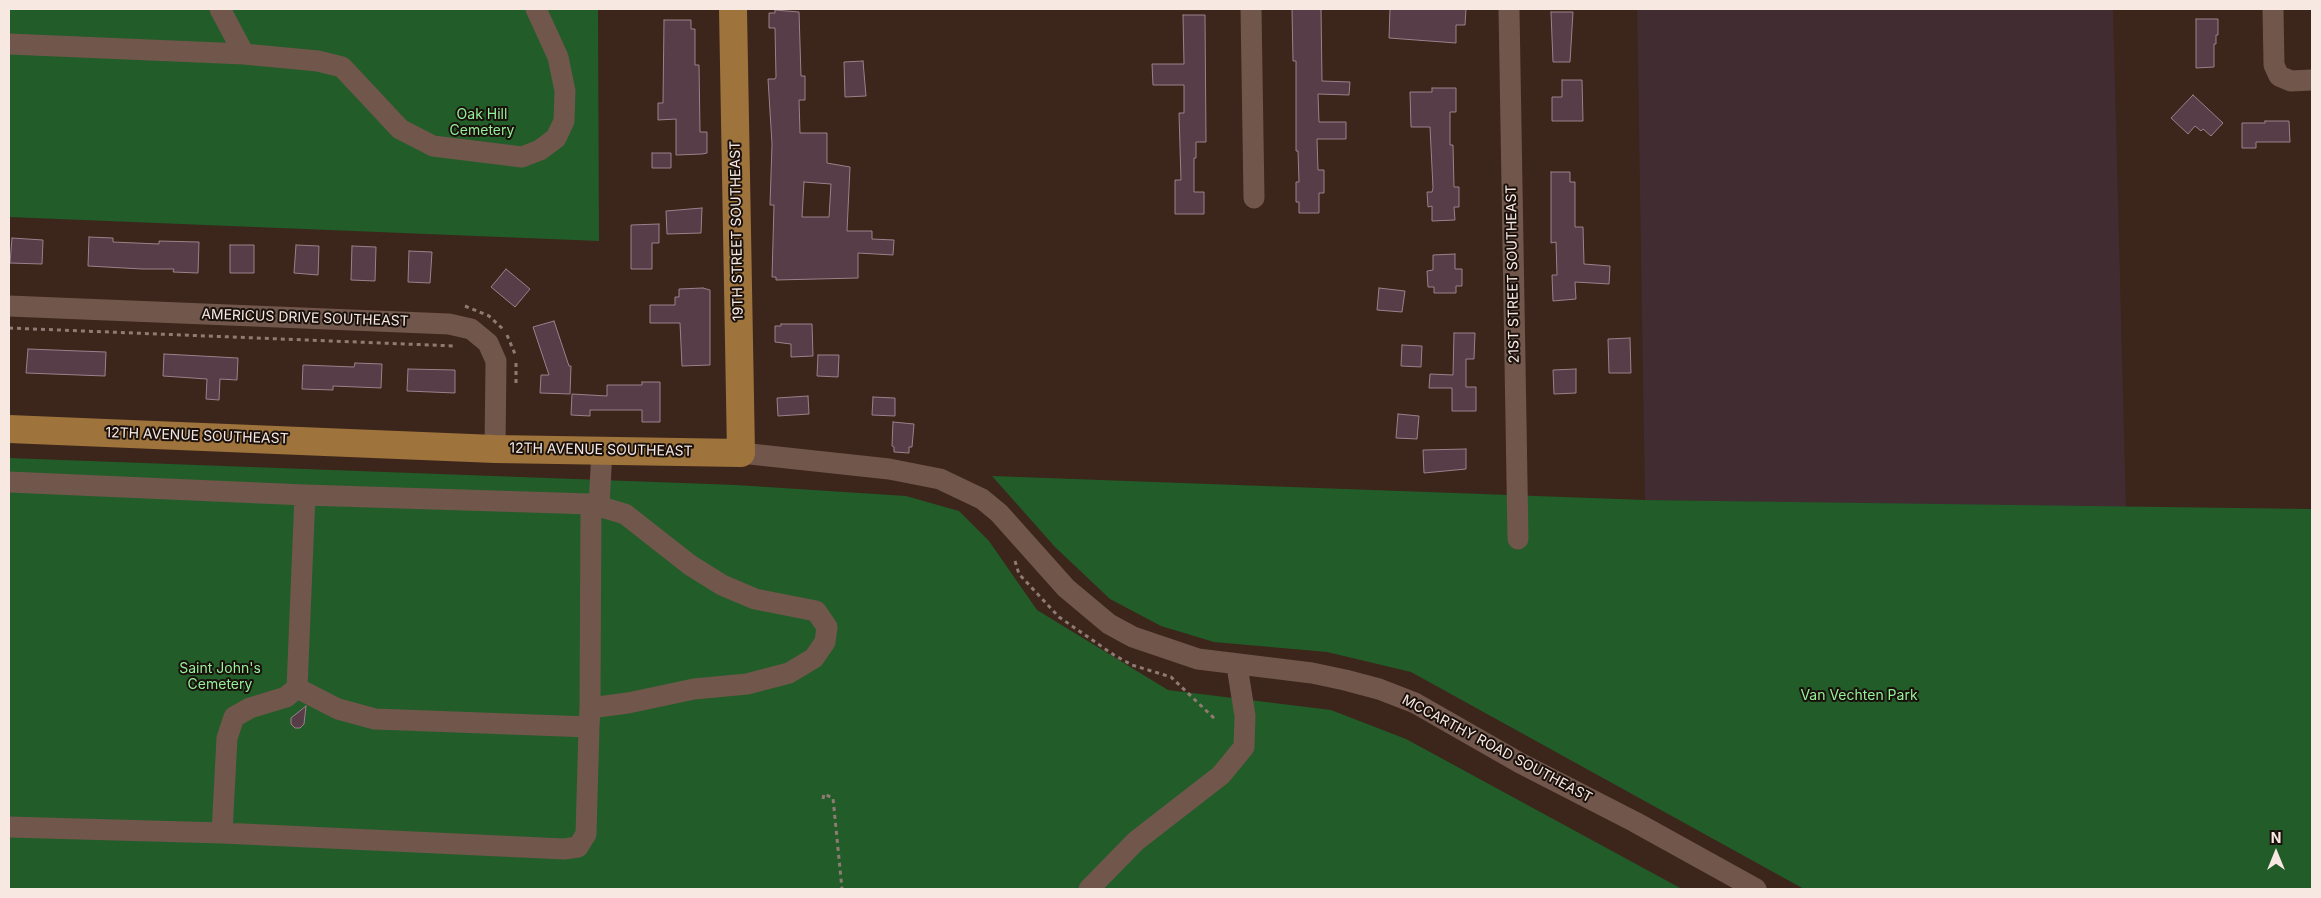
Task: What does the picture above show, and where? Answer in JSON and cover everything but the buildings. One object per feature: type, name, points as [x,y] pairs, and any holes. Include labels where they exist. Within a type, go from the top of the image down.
[{"type":"main road","name":"19TH STREET SOUTHEAST","points":[[733,9],[741,453]]},
{"type":"main road","name":"12TH AVENUE SOUTHEAST","points":[[9,429],[495,449],[741,453]]},
{"type":"street","points":[[220,9],[244,54]]},
{"type":"street","points":[[9,44],[244,54],[318,61],[342,67],[400,129],[432,146],[522,157],[540,150],[556,138],[564,121],[565,91],[558,57],[536,9]]},
{"type":"street","points":[[1251,9],[1254,198]]},
{"type":"street","name":"21ST STREET SOUTHEAST","points":[[1509,9],[1518,539]]},
{"type":"street","points":[[2273,9],[2274,65],[2279,76],[2291,80],[2312,80]]},
{"type":"street","name":"AMERICUS DRIVE SOUTHEAST","points":[[9,306],[439,324],[471,329],[488,343],[496,362],[495,449]]},
{"type":"street","points":[[9,828],[222,833],[564,849],[578,847],[586,834],[595,505],[602,450]]},
{"type":"street","name":"12TH AVENUE SOUTHEAST","points":[[741,453],[918,474],[940,478],[962,488],[982,499],[998,514],[1046,567],[1087,607],[1109,624],[1133,637]]},
{"type":"street","points":[[9,482],[595,505],[625,514],[690,565],[722,585],[755,599],[816,611],[827,627],[825,642],[814,658],[790,673],[747,684],[694,689],[628,703],[590,717],[375,719],[338,709],[297,688]]},
{"type":"street","points":[[222,833],[227,738],[234,717],[250,708],[286,697],[297,688],[305,495]]},
{"type":"street","name":"MCCARTHY ROAD SOUTHEAST","points":[[1133,637],[1198,659],[1237,666],[1312,673],[1379,689],[1415,703],[1520,763],[1635,822],[1756,889]]},
{"type":"street","points":[[1089,889],[1136,841],[1221,775],[1244,747],[1245,716],[1237,666]]},
{"type":"path","points":[[9,328],[460,347]]},
{"type":"path","points":[[823,799],[824,794],[833,798],[842,889]]},
{"type":"shaded area","points":[[1637,9],[2113,9],[2126,508],[1645,500]]},
{"type":"green space","name":"Oak Hill Cemetery","points":[[9,9],[598,9],[599,241],[9,217]]},
{"type":"green space","name":"Saint John's Cemetery","points":[[9,458],[736,485],[906,496],[959,511],[989,541],[1037,610],[1168,690],[1331,710],[1406,739],[1682,889],[9,889]]},
{"type":"green space","name":"Van Vechten Park","points":[[992,476],[1645,500],[2312,509],[2312,889],[1804,889],[1411,672],[1327,652],[1214,642],[1161,626],[1110,599],[1055,547]]}]
